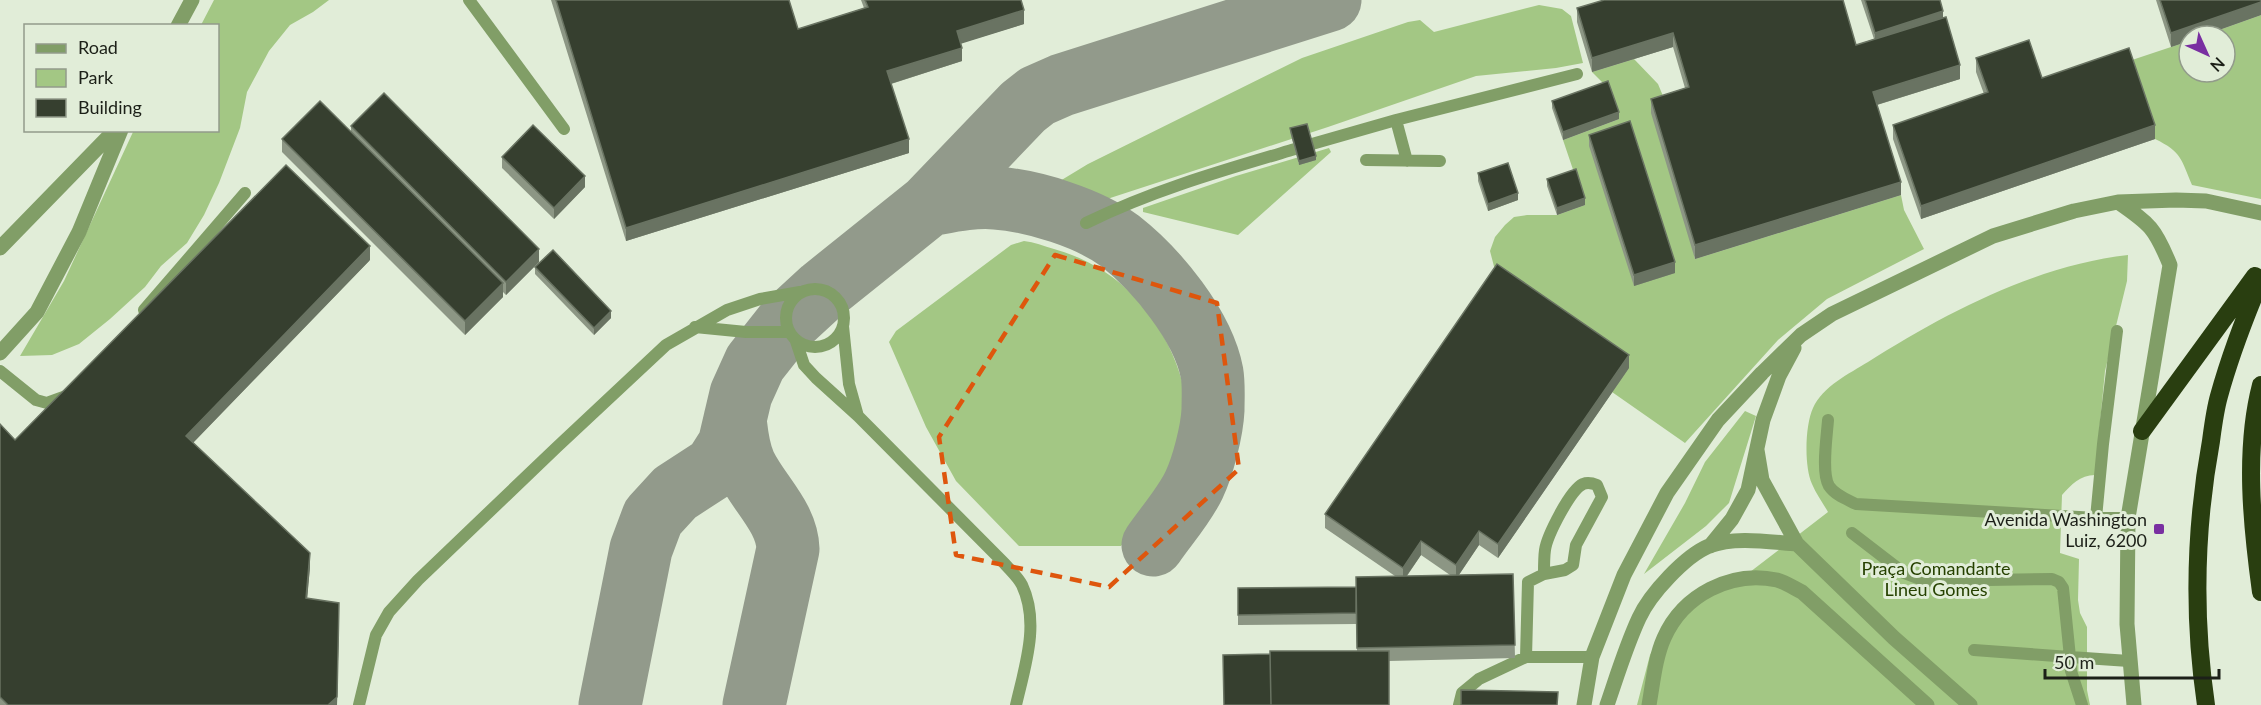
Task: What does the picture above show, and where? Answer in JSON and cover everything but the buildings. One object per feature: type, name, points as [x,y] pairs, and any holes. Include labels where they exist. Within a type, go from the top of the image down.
[{"type":"highway","points":[[2142,431],[2261,267]]},
{"type":"highway","points":[[2206,705],[2199,659],[2197,612],[2198,533],[2204,479],[2219,396],[2244,320],[2261,279]]},
{"type":"highway","points":[[2261,385],[2250,470],[2261,592]]},
{"type":"street","points":[[179,24],[192,0]]},
{"type":"street","points":[[0,248],[114,132]]},
{"type":"street","points":[[0,353],[37,312],[79,232],[120,132]]},
{"type":"street","points":[[1584,705],[1592,657],[1624,575],[1667,493],[1718,420],[1802,335],[1832,314],[1994,236],[2074,212],[2118,202],[2176,200],[2206,201],[2261,213]]},
{"type":"street","points":[[2118,202],[2148,223],[2160,239],[2170,265],[2128,518],[2127,624],[2134,705]]},
{"type":"street","points":[[1710,546],[1740,507],[1748,490],[1762,420],[1779,376],[1802,335]]},
{"type":"street","points":[[1757,450],[1762,480],[1797,544],[1894,638],[1970,705]]},
{"type":"street","points":[[1610,702],[1640,615],[1674,572],[1688,559],[1710,546],[1747,540],[1797,544]]},
{"type":"street","points":[[1648,705],[1663,640],[1673,620],[1686,606],[1705,592],[1727,581],[1753,578],[1779,580],[1802,592],[1923,703]]},
{"type":"lane","points":[[470,0],[564,129]]},
{"type":"lane","points":[[1312,144],[1577,74]]},
{"type":"lane","points":[[1396,120],[1407,161]]},
{"type":"lane","points":[[1086,223],[1130,202],[1184,182],[1295,149]]},
{"type":"lane","points":[[1366,160],[1440,161]]},
{"type":"lane","points":[[135,321],[245,193]]},
{"type":"lane","points":[[359,705],[376,635],[389,612],[426,573],[666,345],[695,327],[727,310],[760,299],[812,288],[833,295],[841,304],[844,315],[849,384],[858,416]]},
{"type":"lane","points":[[800,292],[791,300],[785,312],[785,325],[804,364],[1004,563],[1021,583],[1031,610],[1030,639],[1016,705]]},
{"type":"lane","points":[[695,327],[792,337],[806,347],[818,347],[829,344],[838,336],[843,326]]},
{"type":"lane","points":[[2096,518],[2118,331]]},
{"type":"lane","points":[[0,371],[36,400],[47,403],[74,393],[82,384]]},
{"type":"lane","points":[[1828,420],[1825,476],[1829,486],[1839,496],[1856,504],[2128,518]]},
{"type":"lane","points":[[1526,657],[1528,582],[1544,574],[1565,570],[1573,565],[1576,545],[1602,496],[1597,485],[1590,482],[1576,488],[1552,530],[1545,549],[1544,574]]},
{"type":"lane","points":[[1852,533],[1904,573],[1925,581],[2052,579],[2059,582],[2063,588],[2072,671],[2082,705]]},
{"type":"lane","points":[[1974,650],[2129,661]]},
{"type":"lane","points":[[1459,705],[1462,693],[1479,679],[1526,657],[1592,657]]},
{"type":"highlighted area","points":[[1055,255],[1217,303],[1239,469],[1109,587],[956,555],[939,437]]},
{"type":"green space","points":[[214,0],[329,0],[290,25],[269,51],[247,92],[240,128],[219,183],[204,215],[187,243],[161,266],[145,287],[79,344],[52,355],[20,356],[64,281],[133,132],[219,132],[219,24],[202,24]]},
{"type":"green space","points":[[1539,5],[1562,9],[1571,16],[1583,63],[1476,76],[1101,201],[1083,198],[1053,187],[1088,164],[1302,58],[1408,22],[1420,20],[1434,32]]},
{"type":"green space","points":[[2261,15],[2261,199],[2192,185],[2176,152],[2155,139],[2129,61],[2177,45],[2177,84],[2237,84],[2236,24]]},
{"type":"green space","points":[[1634,59],[1658,84],[1663,96],[1695,259],[1901,195],[1904,210],[1924,249],[1827,299],[1778,340],[1685,443],[1612,392],[1628,368],[1497,278],[1490,251],[1495,237],[1514,217],[1557,215],[1585,205],[1563,140],[1619,119],[1608,88],[1592,72]]},
{"type":"green space","points":[[1329,148],[1331,152],[1238,235],[1143,212],[1143,208],[1236,176]]},
{"type":"green space","points":[[1024,241],[1075,256],[1113,277],[1129,291],[1156,324],[1180,374],[1185,407],[1172,464],[1155,499],[1121,546],[1019,546],[956,481],[926,427],[889,342],[896,331],[1011,245]]},
{"type":"green space","name":"Praça Comandante Lineu Gomes","points":[[2128,255],[2127,281],[2105,371],[2095,475],[2080,479],[2062,495],[2060,553],[2079,559],[2078,600],[2080,613],[2087,627],[2087,690],[2090,705],[1637,705],[1650,655],[1671,617],[1750,572],[1828,512],[1809,477],[1806,446],[1810,415],[1817,400],[1830,387],[1928,326],[1993,294],[2060,269],[2094,260]]},
{"type":"green space","points":[[1745,411],[1756,416],[1729,503],[1706,526],[1644,574],[1685,503],[1705,462]]},
{"type":"taxiway","points":[[610,705],[641,549],[653,517],[675,493],[715,467],[729,445],[741,394],[755,363],[785,325],[823,290],[929,205],[1023,107],[1037,96],[1062,85],[1330,0]]},
{"type":"taxiway","points":[[929,205],[970,198],[996,198],[1044,207],[1077,218],[1107,233],[1134,253],[1163,283],[1189,318],[1207,355],[1212,373],[1211,428],[1204,458],[1194,485],[1153,545]]},
{"type":"taxiway","points":[[735,419],[743,459],[751,476],[778,516],[783,526],[788,549],[754,705]]},
{"type":"place","name":"Avenida Washington Luiz, 6200","points":[[2159,529]]}]
